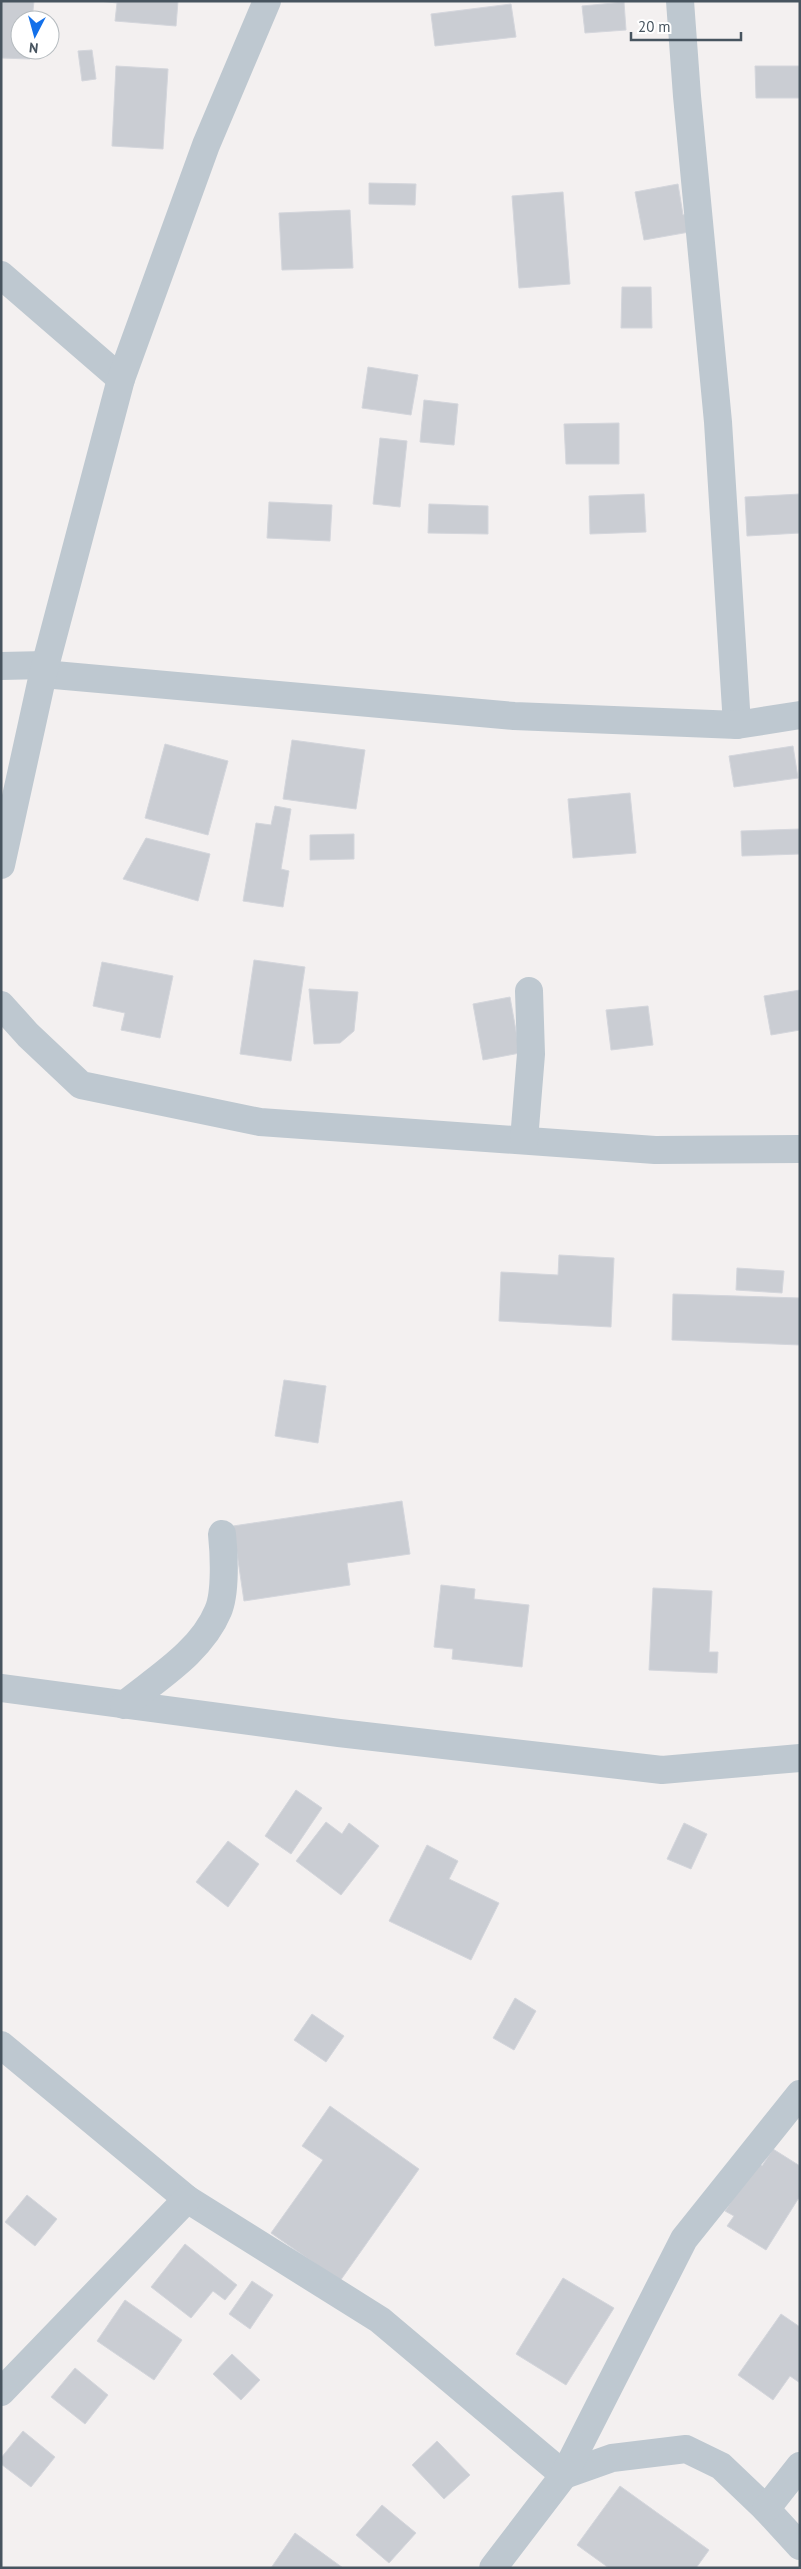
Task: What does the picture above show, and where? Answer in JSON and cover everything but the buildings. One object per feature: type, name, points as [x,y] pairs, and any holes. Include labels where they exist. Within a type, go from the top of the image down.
[{"type":"street","points":[[1,865],[44,670],[121,380],[206,145],[267,1]]},
{"type":"street","points":[[680,1],[687,96],[718,422],[737,725]]},
{"type":"street","points":[[1,275],[121,380]]},
{"type":"street","points":[[1,666],[514,716],[737,725],[800,716]]},
{"type":"street","points":[[524,1140],[531,1054],[529,991]]},
{"type":"street","points":[[1,1005],[28,1035],[81,1085],[260,1122],[655,1150],[800,1149]]},
{"type":"street","points":[[124,1705],[200,1642],[219,1609],[224,1560],[222,1534]]},
{"type":"street","points":[[1,1688],[339,1733],[662,1770],[800,1758]]},
{"type":"street","points":[[1,2046],[188,2199],[380,2320],[564,2475]]},
{"type":"street","points":[[493,2568],[564,2475],[684,2239],[800,2094]]},
{"type":"street","points":[[1,2392],[188,2199]]},
{"type":"street","points":[[564,2475],[612,2458],[686,2449],[721,2466],[766,2509],[800,2546]]},
{"type":"street","points":[[766,2509],[800,2466]]}]
